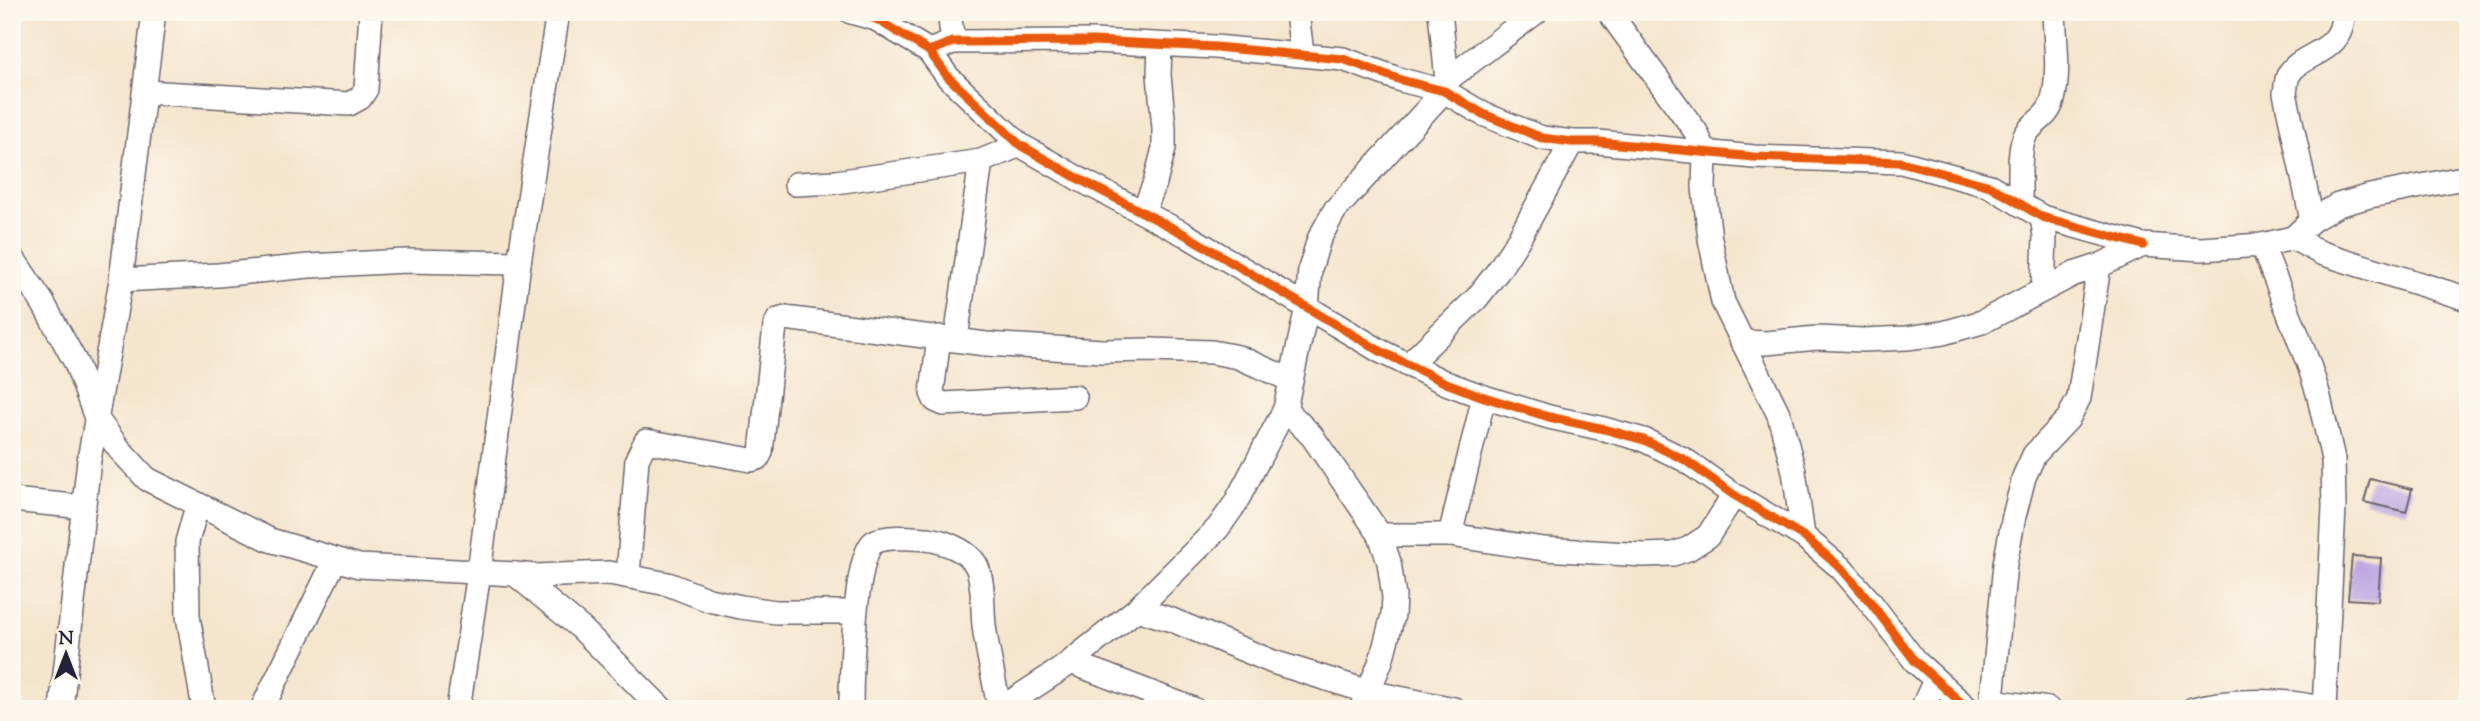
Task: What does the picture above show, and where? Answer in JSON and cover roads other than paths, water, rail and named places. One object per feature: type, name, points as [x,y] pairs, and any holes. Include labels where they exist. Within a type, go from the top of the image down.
[{"type":"street","points":[[61,709],[84,507],[96,418],[121,280],[154,12]]},
{"type":"street","points":[[145,92],[349,104],[360,98],[366,89],[371,12]]},
{"type":"street","points":[[458,709],[479,573],[519,263],[558,12]]},
{"type":"street","points":[[851,12],[876,19],[929,51],[948,77],[1020,145],[1143,212],[1380,351],[1484,397],[1549,417],[1644,440],[1685,460],[1734,495],[1803,536],[1841,568],[1915,661],[1968,709]]},
{"type":"street","points":[[949,12],[953,42]]},
{"type":"street","points":[[1297,12],[1302,54]]},
{"type":"street","points":[[1440,12],[1446,85]]},
{"type":"street","points":[[851,709],[855,612],[866,554],[872,543],[883,539],[928,539],[947,544],[964,554],[977,567],[988,652],[999,709],[1071,662],[1137,608],[1217,528],[1235,504],[1285,409],[1307,307],[1310,269],[1319,239],[1335,210],[1446,85],[1536,12]]},
{"type":"street","points":[[1609,12],[1696,132],[1705,152],[1704,188],[1710,239],[1723,302],[1779,415],[1787,440],[1802,517],[1803,536]]},
{"type":"street","points":[[2020,204],[2022,150],[2026,134],[2045,117],[2053,101],[2057,64],[2054,12]]},
{"type":"street","points":[[2312,220],[2285,93],[2288,76],[2295,68],[2319,52],[2340,33],[2343,12]]},
{"type":"street","points":[[929,51],[953,42],[1093,41],[1343,59],[1401,80],[1446,85],[1483,114],[1542,138],[1755,157],[1901,162],[1990,186],[2042,217],[2143,245],[2202,249],[2262,245],[2293,238],[2312,220],[2338,205],[2468,177]]},
{"type":"street","points":[[1143,212],[1155,183],[1164,148],[1159,75],[1160,44]]},
{"type":"street","points":[[1408,365],[1477,298],[1498,271],[1572,142]]},
{"type":"street","points":[[796,184],[836,183],[981,161],[1020,145]]},
{"type":"street","points":[[981,161],[947,338],[932,393],[935,400],[944,404],[1075,397]]},
{"type":"street","points":[[2042,217],[2045,236],[2043,289]]},
{"type":"street","points":[[2293,238],[2321,253],[2468,299]]},
{"type":"street","points":[[1742,342],[1766,343],[1817,338],[1896,339],[1943,333],[1982,322],[2074,274],[2099,266],[2143,245]]},
{"type":"street","points":[[2193,709],[2242,703],[2314,707],[2334,509],[2333,459],[2312,374],[2262,245]]},
{"type":"street","points":[[12,257],[43,303],[76,363],[96,418],[120,450],[147,479],[197,506],[271,540],[359,566],[535,576],[609,573],[668,584],[709,600],[741,607],[776,612],[855,612]]},
{"type":"street","points":[[121,280],[406,261],[519,263]]},
{"type":"street","points":[[2049,709],[1992,705],[2005,564],[2024,477],[2034,455],[2068,419],[2079,398],[2099,266]]},
{"type":"street","points":[[628,576],[637,459],[646,441],[751,460],[758,458],[761,452],[775,326],[778,320],[785,318],[986,344],[1102,351],[1212,352],[1238,357],[1291,380]]},
{"type":"street","points":[[1450,535],[1484,397]]},
{"type":"street","points":[[1285,409],[1312,436],[1380,535],[1392,579],[1393,615],[1381,661],[1365,701]]},
{"type":"street","points":[[1380,535],[1450,535],[1544,549],[1644,555],[1673,554],[1688,549],[1708,536],[1734,495]]},
{"type":"street","points":[[12,499],[84,507]]},
{"type":"street","points":[[197,506],[187,542],[188,616],[204,709]]},
{"type":"street","points":[[262,709],[335,560]]},
{"type":"street","points":[[515,574],[582,629],[662,709]]},
{"type":"street","points":[[1137,608],[1172,620],[1365,701],[1454,709]]},
{"type":"street","points":[[1071,662],[1193,709]]},
{"type":"street","points":[[1922,709],[1935,680]]}]
